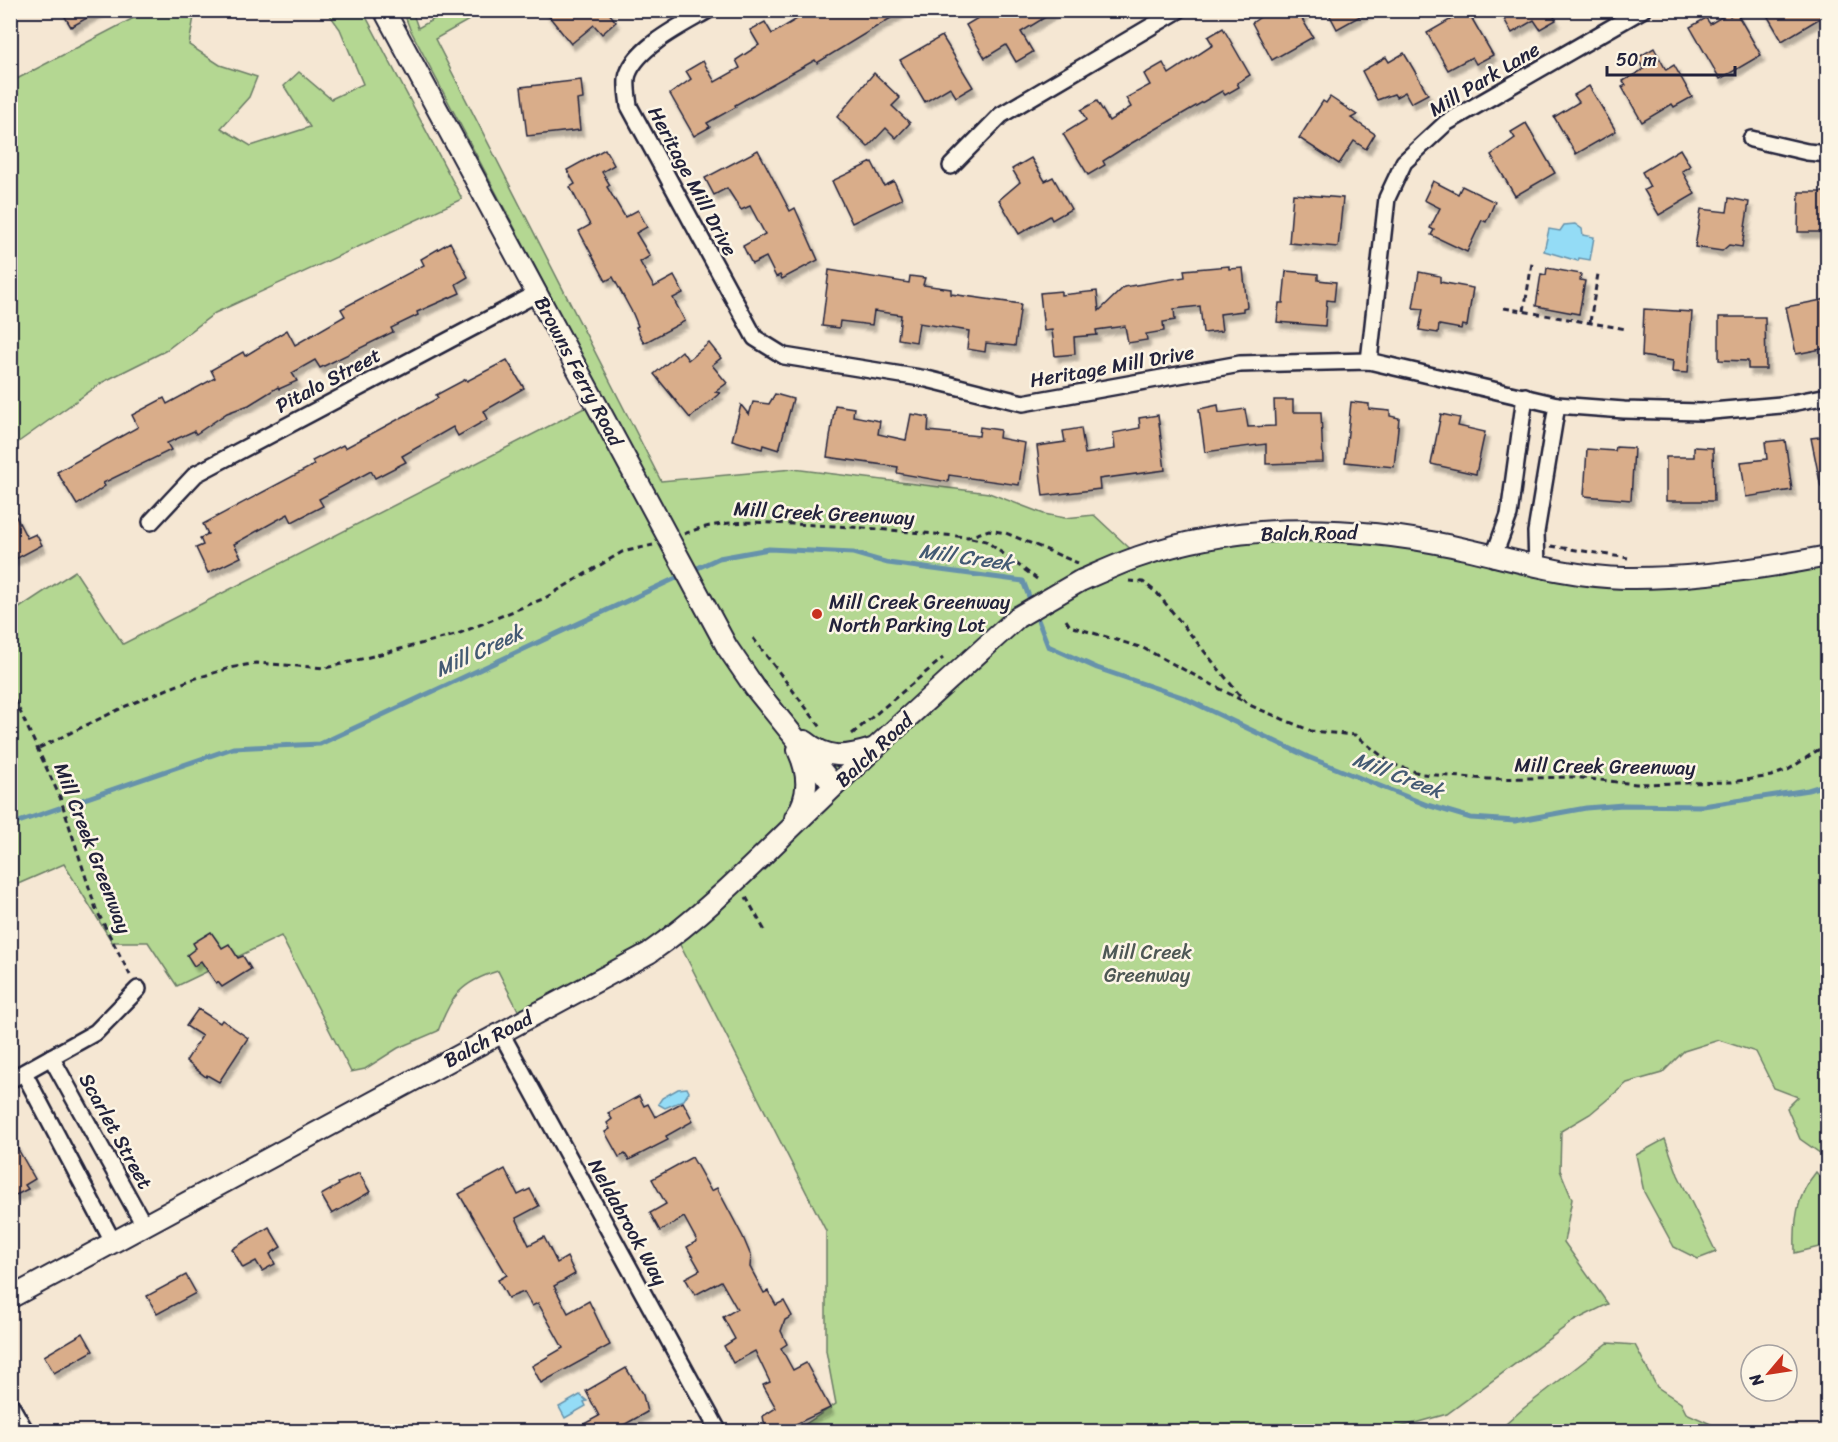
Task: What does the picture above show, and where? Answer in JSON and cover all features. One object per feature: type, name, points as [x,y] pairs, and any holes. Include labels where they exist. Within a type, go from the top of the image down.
[{"type":"street","name":"Browns Ferry Road","points":[[384,10],[727,646],[755,688],[834,786]]},
{"type":"street","name":"Heritage Mill Drive","points":[[708,10],[663,37],[643,54],[628,74],[629,106],[755,338],[784,356],[927,379],[1023,403],[1240,364],[1369,361],[1557,405],[1701,412],[1781,405],[1827,396]]},
{"type":"street","points":[[951,166],[1001,115],[1179,10]]},
{"type":"street","name":"Mill Park Lane","points":[[1369,361],[1387,198],[1404,162],[1446,123],[1642,10]]},
{"type":"street","points":[[1751,139],[1807,152],[1827,154]]},
{"type":"street","name":"Pitalo Street","points":[[151,522],[196,474],[538,293]]},
{"type":"street","points":[[1493,558],[1509,515],[1525,396]]},
{"type":"street","points":[[1537,568],[1536,531],[1557,405]]},
{"type":"street","name":"Balch Road","points":[[10,1298],[648,953],[675,935],[1018,617],[1080,573],[1214,537],[1279,531],[1358,531],[1452,546],[1537,568],[1624,578],[1756,570],[1827,556]]},
{"type":"street","name":"Browns Ferry Road","points":[[785,724],[815,749],[832,757],[849,756],[877,747]]},
{"type":"street","name":"Browns Ferry Road","points":[[784,834],[804,805],[807,770],[785,724]]},
{"type":"street","points":[[113,1242],[17,1076],[96,1032],[138,989]]},
{"type":"street","name":"Neldabrook Way","points":[[501,1033],[718,1431]]},
{"type":"street","name":"Scarlet Street","points":[[51,1057],[144,1225]]},
{"type":"street","points":[[10,1404],[26,1431]]},
{"type":"path","points":[[1524,311],[1532,263]]},
{"type":"path","points":[[1590,322],[1598,274]]},
{"type":"path","points":[[1504,308],[1626,328]]},
{"type":"path","name":"Mill Creek Greenway","points":[[39,748],[126,706],[190,680],[230,668],[256,663],[326,668],[455,635],[545,597],[622,552],[672,544],[715,524],[738,522],[825,525],[968,537],[986,541],[1037,579]]},
{"type":"path","name":"Mill Creek Greenway","points":[[968,537],[989,530],[1006,533],[1069,557],[1080,573]]},
{"type":"path","points":[[1548,545],[1637,559]]},
{"type":"path","name":"Mill Creek Greenway","points":[[1118,585],[1128,581],[1143,582],[1157,593],[1247,704]]},
{"type":"path","name":"Mill Creek Greenway","points":[[1066,620],[1070,626],[1143,648],[1247,704],[1311,731],[1355,735],[1392,764],[1415,771],[1488,779],[1572,777],[1636,784],[1676,785],[1732,782],[1788,771],[1818,750],[1827,748]]},
{"type":"path","points":[[753,638],[811,718],[826,733]]},
{"type":"path","points":[[844,738],[859,731],[945,656]]},
{"type":"path","name":"Mill Creek Greenway","points":[[10,690],[39,748],[66,814],[96,909],[138,989]]},
{"type":"path","points":[[753,890],[745,899],[765,931]]},
{"type":"green space","points":[[147,11],[195,11],[189,45],[220,65],[257,77],[249,97],[221,128],[251,146],[310,127],[284,86],[299,72],[331,99],[363,84],[340,29],[327,11],[363,11],[462,199],[215,313],[165,351],[103,382],[17,443],[10,430],[11,82]]},
{"type":"green space","name":"Mill Creek Greenway","points":[[403,11],[412,11],[418,28],[448,11],[485,11],[435,39],[661,481],[793,469],[989,493],[1044,514],[1065,518],[1094,515],[1139,557],[1214,537],[1358,531],[1625,578],[1827,556],[1827,1158],[1800,1139],[1787,1108],[1798,1097],[1774,1088],[1756,1052],[1719,1040],[1684,1051],[1662,1073],[1627,1083],[1590,1114],[1561,1131],[1560,1170],[1572,1199],[1564,1242],[1608,1304],[1572,1322],[1447,1414],[1386,1431],[795,1431],[836,1404],[826,1351],[826,1231],[675,935],[523,1020],[498,971],[485,975],[459,992],[448,1008],[438,1031],[398,1048],[365,1069],[351,1072],[281,936],[177,986],[148,942],[112,942],[64,864],[11,887],[10,614],[75,571],[123,644],[596,402],[650,485],[410,29]]},
{"type":"green space","points":[[1665,1139],[1678,1175],[1716,1252],[1698,1259],[1674,1247],[1644,1192],[1636,1155]]},
{"type":"green space","points":[[1816,1172],[1827,1185],[1827,1245],[1795,1253],[1795,1231],[1800,1200]]},
{"type":"green space","points":[[1608,1343],[1635,1345],[1657,1387],[1681,1403],[1686,1413],[1713,1425],[1713,1431],[1498,1431],[1524,1408]]},
{"type":"water","points":[[1575,224],[1582,229],[1583,235],[1594,237],[1590,260],[1579,258],[1578,261],[1544,251],[1549,229],[1560,231],[1564,225]]},
{"type":"water","points":[[687,1088],[689,1092],[684,1100],[665,1108],[658,1104],[662,1098],[678,1089]]},
{"type":"water","points":[[580,1395],[587,1401],[584,1402],[586,1406],[565,1418],[559,1407]]},
{"type":"building","points":[[61,10],[101,10],[71,27]]},
{"type":"building","points":[[544,10],[612,10],[609,13],[616,22],[602,34],[594,25],[571,44]]},
{"type":"building","points":[[799,10],[904,10],[817,63],[815,60],[735,105],[736,107],[707,123],[710,127],[694,136],[670,94],[691,79],[686,71],[703,61],[715,82],[740,68],[736,60],[759,45],[750,30],[765,22],[772,34],[802,16]]},
{"type":"building","points":[[991,10],[1057,10],[1021,32],[1033,52],[1016,62],[1006,45],[985,58],[966,25]]},
{"type":"building","points":[[1270,10],[1305,12],[1302,19],[1313,37],[1272,60],[1252,23]]},
{"type":"building","points":[[1327,10],[1371,10],[1337,29]]},
{"type":"building","points":[[1467,10],[1493,55],[1476,64],[1472,57],[1448,70],[1427,33]]},
{"type":"building","points":[[1499,10],[1550,10],[1556,20],[1540,29],[1534,20],[1512,33]]},
{"type":"building","points":[[1764,10],[1827,10],[1827,14],[1782,41]]},
{"type":"building","points":[[1736,12],[1761,55],[1720,79],[1690,27],[1706,18],[1710,24],[1728,13],[1730,16]]},
{"type":"building","points":[[1223,28],[1250,75],[1237,83],[1239,87],[1225,95],[1222,91],[1130,144],[1103,161],[1105,165],[1088,175],[1063,134],[1086,120],[1081,110],[1097,101],[1109,121],[1131,107],[1126,98],[1150,85],[1144,74],[1163,63],[1169,74],[1213,45],[1208,37]]},
{"type":"building","points":[[942,36],[973,87],[956,97],[950,87],[925,102],[900,60]]},
{"type":"building","points":[[1654,48],[1666,70],[1674,65],[1692,97],[1674,107],[1672,104],[1642,122],[1622,87],[1626,85],[1623,81],[1644,69],[1637,58]]},
{"type":"building","points":[[1404,53],[1428,94],[1411,103],[1405,92],[1396,97],[1394,94],[1377,100],[1362,71],[1386,57],[1389,62]]},
{"type":"building","points":[[874,73],[900,98],[892,106],[910,123],[896,138],[886,128],[868,147],[837,117]]},
{"type":"building","points":[[581,80],[583,99],[577,100],[580,130],[527,136],[521,87]]},
{"type":"building","points":[[1589,86],[1616,131],[1576,154],[1554,117],[1579,102],[1574,95]]},
{"type":"building","points":[[1330,97],[1357,115],[1351,118],[1375,134],[1366,149],[1354,141],[1339,164],[1299,138],[1323,101],[1326,103]]},
{"type":"building","points":[[1526,123],[1555,173],[1515,196],[1491,155],[1515,138],[1511,132]]},
{"type":"building","points":[[605,149],[614,165],[602,172],[610,185],[607,187],[625,217],[638,210],[647,227],[636,233],[650,256],[640,262],[654,287],[674,276],[683,293],[673,298],[685,321],[644,343],[636,327],[638,326],[633,314],[613,277],[606,281],[579,231],[590,225],[570,187],[575,184],[567,170]]},
{"type":"building","points":[[1680,149],[1690,166],[1682,171],[1695,194],[1659,215],[1644,190],[1650,187],[1642,172]]},
{"type":"building","points":[[758,150],[790,211],[795,208],[818,260],[782,279],[780,275],[776,277],[766,257],[752,264],[743,246],[765,234],[750,206],[741,210],[727,188],[714,195],[705,178]]},
{"type":"building","points":[[1031,158],[1045,181],[1053,177],[1071,209],[1052,220],[1050,216],[1019,234],[999,200],[1020,182],[1012,169]]},
{"type":"building","points":[[872,162],[884,186],[894,181],[902,199],[852,223],[832,181]]},
{"type":"building","points":[[1433,181],[1458,194],[1462,186],[1495,202],[1486,222],[1482,220],[1467,252],[1431,235],[1434,230],[1430,228],[1440,208],[1424,200]]},
{"type":"building","points":[[1799,192],[1827,192],[1827,232],[1798,232]]},
{"type":"building","points":[[1293,194],[1343,198],[1338,247],[1289,243]]},
{"type":"building","points":[[1729,198],[1749,202],[1742,247],[1729,245],[1722,251],[1695,247],[1701,209],[1727,212]]},
{"type":"building","points":[[450,242],[468,277],[456,284],[460,293],[417,312],[418,315],[391,328],[393,332],[320,368],[315,360],[292,373],[297,381],[279,389],[278,387],[249,405],[227,413],[196,434],[194,431],[167,443],[171,450],[103,483],[105,486],[77,505],[57,472],[138,427],[132,415],[164,398],[167,404],[215,378],[211,370],[243,352],[245,356],[287,330],[295,345],[345,316],[341,309],[424,265],[421,259]]},
{"type":"building","points":[[1229,266],[1229,269],[1243,268],[1247,307],[1243,308],[1243,311],[1220,314],[1222,331],[1203,333],[1200,306],[1174,309],[1175,320],[1163,322],[1164,331],[1146,334],[1147,340],[1128,343],[1125,326],[1096,330],[1097,335],[1074,337],[1075,354],[1055,356],[1052,330],[1044,331],[1040,293],[1061,291],[1061,295],[1097,291],[1099,311],[1124,287],[1185,277],[1184,270]]},
{"type":"building","points":[[1547,268],[1581,274],[1580,280],[1585,281],[1579,314],[1536,306],[1541,274],[1546,275]]},
{"type":"building","points":[[829,270],[909,283],[910,276],[925,278],[923,285],[951,289],[951,294],[1021,304],[1015,346],[986,343],[985,352],[967,349],[969,331],[919,323],[916,342],[898,339],[901,315],[874,311],[872,325],[840,321],[839,328],[822,326]]},
{"type":"building","points":[[1286,271],[1318,274],[1318,280],[1336,282],[1334,301],[1327,300],[1325,326],[1277,322],[1279,303],[1283,303]]},
{"type":"building","points":[[1419,272],[1440,276],[1440,282],[1473,288],[1467,326],[1462,325],[1461,329],[1439,325],[1438,333],[1419,330],[1423,309],[1413,308]]},
{"type":"building","points":[[1827,299],[1827,348],[1796,354],[1786,307]]},
{"type":"building","points":[[1644,309],[1692,312],[1688,373],[1672,372],[1673,361],[1642,356]]},
{"type":"building","points":[[1719,317],[1765,317],[1766,369],[1748,369],[1748,361],[1719,360]]},
{"type":"building","points":[[709,343],[721,358],[712,365],[727,383],[715,392],[720,393],[690,418],[654,374],[682,351],[688,360]]},
{"type":"building","points":[[507,360],[524,388],[484,411],[488,419],[458,436],[453,427],[402,456],[406,462],[375,478],[371,471],[319,499],[323,506],[292,522],[288,514],[234,544],[241,557],[208,573],[196,548],[203,545],[200,538],[208,534],[203,524],[314,465],[312,461],[343,445],[345,448],[438,398],[436,395]]},
{"type":"building","points":[[775,394],[793,399],[779,450],[763,445],[762,449],[732,440],[741,405],[749,415],[753,402],[769,404]]},
{"type":"building","points":[[1274,400],[1293,400],[1293,412],[1321,412],[1323,462],[1266,464],[1266,444],[1205,452],[1199,409],[1218,405],[1219,413],[1245,409],[1248,427],[1275,426]]},
{"type":"building","points":[[1351,402],[1369,404],[1369,409],[1390,411],[1390,416],[1399,418],[1394,467],[1345,462]]},
{"type":"building","points":[[835,405],[854,408],[853,416],[880,421],[878,434],[906,440],[911,414],[929,417],[928,431],[979,436],[980,427],[1000,430],[999,438],[1025,443],[1019,485],[949,475],[948,482],[897,473],[898,467],[827,457]]},
{"type":"building","points":[[1441,414],[1460,418],[1458,426],[1485,432],[1476,474],[1431,464]]},
{"type":"building","points":[[1158,415],[1165,470],[1099,479],[1100,489],[1043,496],[1037,446],[1065,442],[1063,431],[1081,428],[1085,454],[1115,449],[1113,433],[1140,428],[1139,418]]},
{"type":"building","points":[[1827,436],[1827,487],[1821,487],[1811,438]]},
{"type":"building","points":[[1785,440],[1792,490],[1746,497],[1741,462],[1767,459],[1765,442]]},
{"type":"building","points":[[1616,447],[1634,448],[1631,500],[1584,496],[1587,449],[1615,451]]},
{"type":"building","points":[[1694,447],[1713,448],[1714,501],[1666,501],[1666,457],[1694,457]]},
{"type":"building","points":[[10,505],[27,538],[36,534],[42,545],[10,562]]},
{"type":"building","points":[[211,932],[222,948],[229,944],[238,958],[243,956],[251,969],[222,987],[218,982],[216,983],[201,961],[194,966],[187,955],[196,948],[193,943]]},
{"type":"building","points":[[198,1009],[220,1023],[222,1020],[248,1038],[219,1082],[207,1075],[206,1077],[186,1061],[202,1036],[186,1026]]},
{"type":"building","points":[[639,1096],[644,1106],[648,1104],[655,1117],[683,1102],[693,1121],[666,1136],[668,1140],[629,1160],[625,1154],[619,1157],[605,1132],[610,1129],[607,1123],[612,1119],[608,1113]]},
{"type":"building","points":[[10,1135],[35,1179],[25,1185],[28,1189],[10,1198]]},
{"type":"building","points":[[692,1157],[711,1191],[717,1188],[743,1237],[751,1256],[750,1267],[764,1293],[768,1291],[776,1305],[784,1301],[792,1316],[785,1320],[781,1331],[787,1344],[781,1348],[793,1370],[806,1363],[830,1408],[781,1431],[769,1431],[764,1422],[763,1416],[776,1408],[763,1385],[770,1382],[755,1351],[733,1363],[724,1346],[735,1339],[723,1317],[737,1309],[721,1281],[695,1295],[685,1278],[700,1270],[687,1247],[697,1241],[684,1217],[660,1231],[650,1213],[666,1204],[652,1179]]},
{"type":"building","points":[[505,1169],[518,1195],[530,1189],[539,1206],[516,1218],[529,1245],[544,1237],[557,1263],[567,1257],[575,1274],[554,1286],[568,1313],[589,1301],[610,1345],[541,1383],[532,1366],[563,1348],[538,1303],[532,1306],[524,1292],[508,1298],[498,1280],[507,1275],[459,1194]]},
{"type":"building","points":[[359,1173],[370,1192],[332,1214],[321,1195],[339,1185],[338,1183]]},
{"type":"building","points":[[269,1227],[281,1247],[270,1254],[275,1264],[262,1271],[256,1261],[243,1268],[232,1249]]},
{"type":"building","points":[[186,1275],[196,1293],[157,1314],[147,1296]]},
{"type":"building","points":[[83,1333],[93,1351],[54,1373],[44,1356]]},
{"type":"building","points":[[626,1368],[643,1395],[647,1412],[613,1431],[571,1431],[599,1416],[586,1391]]},
{"type":"waterway","name":"Mill Creek","points":[[70,804],[233,748],[320,744],[719,558],[769,549],[853,553],[888,563],[1023,581],[1048,646],[1097,668],[1182,697],[1308,757],[1427,805],[1471,818],[1515,821],[1586,808],[1623,805],[1703,806],[1808,790],[1828,784]]},
{"type":"waterway","name":"Mill Creek","points":[[10,825],[59,808]]},
{"type":"place","name":"Mill Creek Greenway North Parking Lot","points":[[817,614]]}]
